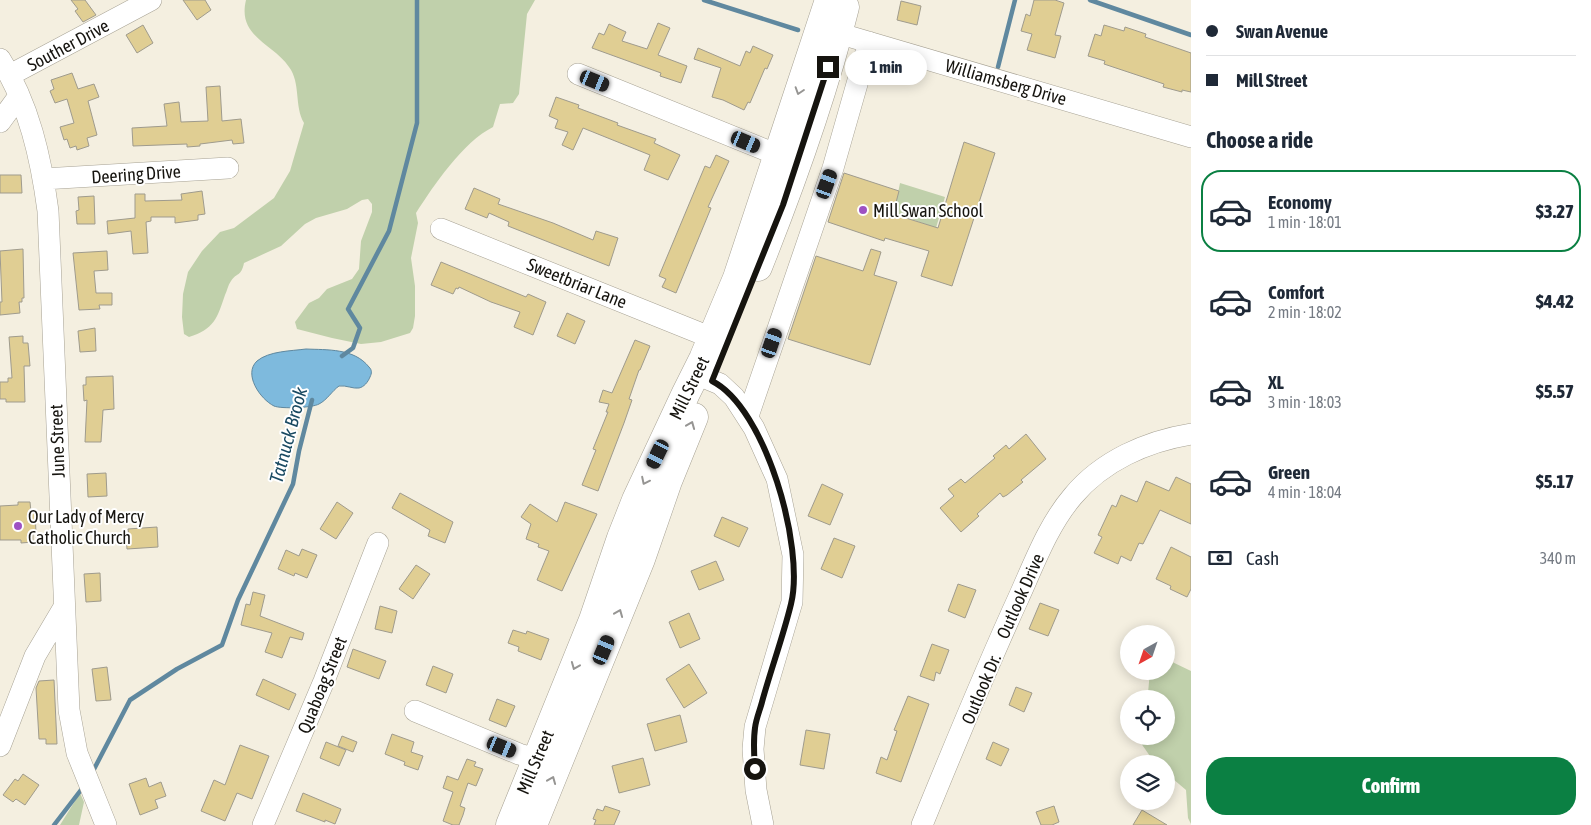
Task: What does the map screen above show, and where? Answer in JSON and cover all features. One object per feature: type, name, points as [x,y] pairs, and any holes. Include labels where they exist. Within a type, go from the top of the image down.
[{"type":"main road","name":"Mill Street","points":[[510,825],[593,620],[636,500],[704,377],[783,205],[819,100],[830,31],[829,0]]},
{"type":"main road","name":"Mill Street","points":[[534,825],[641,559],[668,481],[703,397],[704,377],[712,338],[737,278],[778,155],[830,31],[847,0]]},
{"type":"street","name":"Souther Drive","points":[[5,67],[151,0]]},
{"type":"street","name":"Williamsberg Drive","points":[[830,31],[1191,137]]},
{"type":"street","points":[[748,416],[833,168],[869,42]]},
{"type":"street","name":"June Street","points":[[5,67],[19,96],[34,138],[43,179],[48,220],[69,710],[77,753],[106,825]]},
{"type":"street","points":[[578,74],[778,155]]},
{"type":"street","points":[[0,122],[19,96]]},
{"type":"street","name":"Deering Drive","points":[[43,179],[228,168]]},
{"type":"street","name":"Sweetbriar Lane","points":[[442,228],[712,338]]},
{"type":"street","points":[[704,377],[720,384],[734,397],[748,416],[777,479],[790,536],[793,568],[792,602],[755,727],[753,749],[756,790],[763,825]]},
{"type":"street","name":"Outlook Drive","points":[[923,825],[960,732],[1039,553],[1062,510],[1073,496],[1104,468],[1139,448],[1191,434]]},
{"type":"street","name":"Quaboag Street","points":[[265,825],[378,543]]},
{"type":"street","points":[[0,746],[35,656],[64,607]]},
{"type":"street","points":[[416,711],[519,754],[536,759]]},
{"type":"green space","points":[[246,0],[535,0],[527,14],[519,94],[513,103],[500,104],[493,127],[460,153],[440,177],[416,213],[418,223],[411,258],[415,286],[415,316],[410,333],[381,342],[361,344],[297,329],[295,322],[309,303],[319,298],[327,289],[352,279],[359,269],[361,241],[372,212],[372,204],[368,199],[362,200],[347,209],[316,218],[305,224],[281,246],[244,263],[240,272],[230,283],[220,311],[209,327],[189,337],[184,334],[182,317],[183,294],[188,272],[202,251],[220,232],[234,228],[274,198],[290,171],[304,123],[299,109],[293,73],[282,59],[251,31],[245,13]]},
{"type":"green space","points":[[900,183],[945,197],[936,228],[894,213]]},
{"type":"green space","points":[[1175,663],[1191,671],[1191,824],[1188,818],[1186,790],[1175,781],[1175,755],[1149,755],[1142,745],[1175,745],[1175,690],[1148,690],[1149,680],[1175,680]]},
{"type":"green space","points":[[80,793],[84,802],[79,825],[60,825]]},
{"type":"water","points":[[306,349],[340,351],[356,356],[370,368],[371,376],[363,387],[339,386],[319,404],[289,408],[274,406],[269,403],[255,386],[252,373],[253,366],[257,361],[268,355]]},
{"type":"building","points":[[71,0],[85,0],[96,15],[83,22],[75,11],[78,9]]},
{"type":"building","points":[[183,0],[205,0],[211,10],[197,20]]},
{"type":"building","points":[[1034,0],[1055,0],[1064,3],[1055,35],[1061,36],[1055,58],[1027,50],[1032,34],[1021,31],[1026,14],[1030,16]]},
{"type":"building","points":[[901,1],[921,6],[917,25],[897,20]]},
{"type":"building","points":[[658,23],[670,28],[658,55],[687,66],[681,83],[660,76],[661,73],[592,48],[599,33],[604,35],[609,24],[626,32],[622,41],[647,49]]},
{"type":"building","points":[[143,25],[153,43],[137,53],[126,35]]},
{"type":"building","points":[[1104,25],[1124,31],[1125,27],[1146,34],[1145,37],[1191,53],[1191,92],[1182,90],[1182,92],[1163,87],[1164,84],[1104,64],[1105,61],[1088,56],[1095,34],[1101,36]]},
{"type":"building","points":[[753,46],[773,55],[767,69],[765,68],[750,103],[748,102],[744,110],[712,97],[721,68],[694,59],[698,48],[740,66],[746,51],[750,53]]},
{"type":"building","points":[[72,73],[78,89],[94,84],[99,97],[88,101],[97,135],[87,138],[89,146],[77,150],[76,146],[70,148],[67,139],[64,140],[60,127],[74,123],[67,99],[55,103],[50,91],[54,89],[51,80]]},
{"type":"building","points":[[220,86],[222,121],[241,119],[244,143],[233,144],[232,140],[187,147],[187,144],[133,146],[132,128],[167,126],[164,104],[179,102],[181,122],[208,121],[206,87]]},
{"type":"building","points":[[556,97],[579,105],[578,108],[618,123],[617,125],[656,139],[654,143],[680,155],[668,180],[644,170],[650,155],[583,128],[573,150],[562,145],[568,132],[555,128],[558,120],[549,116]]},
{"type":"building","points":[[964,142],[995,153],[952,286],[921,276],[929,251],[885,238],[884,241],[828,222],[844,173],[899,191],[893,214],[938,228]]},
{"type":"building","points":[[716,155],[729,161],[708,207],[711,208],[676,293],[662,287],[666,279],[659,276],[705,166],[710,168]]},
{"type":"building","points":[[0,175],[21,175],[22,193],[0,193]]},
{"type":"building","points":[[474,188],[500,199],[498,204],[553,223],[593,240],[596,231],[618,238],[609,266],[508,226],[509,222],[489,213],[487,218],[465,209]]},
{"type":"building","points":[[202,191],[205,214],[198,215],[198,220],[175,223],[175,217],[151,217],[151,221],[146,222],[148,253],[133,254],[131,231],[108,234],[107,221],[135,218],[135,194],[145,194],[145,201],[182,200],[181,194]]},
{"type":"building","points":[[94,196],[95,224],[77,224],[78,197]]},
{"type":"building","points":[[23,249],[24,298],[22,298],[22,302],[19,302],[20,313],[0,315],[0,302],[2,302],[0,251]]},
{"type":"building","points":[[871,249],[881,252],[874,275],[897,282],[870,365],[788,339],[816,256],[863,271]]},
{"type":"building","points":[[107,251],[108,270],[94,271],[96,293],[112,293],[112,305],[99,305],[100,309],[79,310],[73,253]]},
{"type":"building","points":[[441,262],[526,297],[528,294],[546,302],[533,335],[514,327],[520,312],[491,302],[459,287],[458,289],[456,288],[453,294],[431,285]]},
{"type":"building","points":[[567,313],[585,321],[575,344],[557,336]]},
{"type":"building","points":[[95,328],[96,351],[80,352],[78,331]]},
{"type":"building","points":[[23,336],[23,343],[28,343],[30,366],[24,366],[25,402],[6,402],[6,399],[0,399],[0,382],[8,382],[8,378],[12,378],[9,337]]},
{"type":"building","points":[[635,340],[650,346],[639,370],[629,399],[632,400],[598,491],[582,485],[596,450],[593,449],[608,412],[606,412],[609,404],[599,402],[603,390],[612,393]]},
{"type":"building","points":[[113,376],[114,409],[103,410],[101,442],[85,442],[87,400],[84,401],[83,385],[86,385],[86,377]]},
{"type":"building","points":[[1026,434],[1046,459],[1021,480],[1023,482],[1007,495],[1003,497],[1000,493],[961,532],[940,508],[954,496],[948,489],[961,479],[965,483],[995,458],[993,456],[1006,445],[1009,449]]},
{"type":"building","points":[[106,473],[107,496],[88,497],[87,474]]},
{"type":"building","points":[[1176,477],[1191,484],[1191,524],[1160,510],[1143,544],[1139,543],[1131,561],[1121,556],[1118,564],[1094,553],[1102,537],[1098,535],[1112,505],[1116,507],[1121,495],[1137,502],[1146,481],[1169,491]]},
{"type":"building","points":[[822,484],[843,494],[830,525],[808,516]]},
{"type":"building","points":[[400,493],[453,522],[445,543],[428,536],[430,530],[392,508]]},
{"type":"building","name":"Our Lady of Mercy Catholic Church","points":[[18,502],[30,502],[31,512],[35,512],[36,533],[33,533],[33,542],[21,543],[21,540],[0,540],[0,506],[18,505]]},
{"type":"building","points":[[337,502],[353,513],[336,539],[320,529]]},
{"type":"building","points":[[565,502],[597,514],[562,591],[537,580],[549,551],[538,547],[539,544],[526,539],[531,524],[521,517],[530,504],[557,522]]},
{"type":"building","points":[[722,517],[748,528],[739,547],[714,536]]},
{"type":"building","points":[[157,527],[158,547],[127,549],[126,535],[129,535],[128,529]]},
{"type":"building","points":[[834,538],[855,546],[842,578],[821,569]]},
{"type":"building","points":[[1171,547],[1191,557],[1191,589],[1187,597],[1170,589],[1171,586],[1156,579]]},
{"type":"building","points":[[302,549],[317,555],[307,578],[295,573],[294,576],[278,569],[286,550],[299,556]]},
{"type":"building","points":[[716,561],[724,580],[699,590],[691,571]]},
{"type":"building","points":[[416,565],[430,574],[413,599],[399,589]]},
{"type":"building","points":[[100,573],[101,601],[86,602],[84,574]]},
{"type":"building","points":[[958,584],[976,590],[965,618],[948,611]]},
{"type":"building","points":[[253,592],[265,595],[260,616],[304,633],[302,640],[290,637],[282,658],[265,652],[272,633],[241,625],[246,604],[250,605]]},
{"type":"building","points":[[1040,603],[1059,610],[1048,636],[1029,629]]},
{"type":"building","points":[[380,606],[397,611],[392,633],[375,629]]},
{"type":"building","points":[[689,613],[700,639],[680,648],[669,622]]},
{"type":"building","points":[[513,630],[526,634],[527,631],[549,639],[541,660],[518,651],[519,647],[508,643]]},
{"type":"building","points":[[932,644],[949,650],[940,674],[936,672],[934,681],[920,676]]},
{"type":"building","points":[[353,649],[386,661],[379,679],[347,667]]},
{"type":"building","points":[[689,664],[707,693],[684,708],[666,679]]},
{"type":"building","points":[[433,666],[453,674],[446,693],[426,685]]},
{"type":"building","points":[[107,667],[111,700],[96,701],[92,669]]},
{"type":"building","points":[[263,679],[296,694],[289,710],[256,695]]},
{"type":"building","points":[[54,680],[57,744],[46,744],[46,739],[39,739],[36,688],[39,681]]},
{"type":"building","points":[[1016,687],[1032,693],[1024,712],[1009,705]]},
{"type":"building","points":[[908,696],[929,704],[901,782],[876,773],[881,757],[887,760],[897,731],[894,730]]},
{"type":"building","points":[[497,699],[515,706],[506,727],[489,720]]},
{"type":"building","points":[[680,715],[687,742],[655,751],[647,724]]},
{"type":"building","points":[[806,730],[830,734],[824,769],[800,765]]},
{"type":"building","points":[[392,734],[414,742],[411,752],[423,756],[418,770],[404,765],[405,762],[385,754]]},
{"type":"building","points":[[342,736],[357,742],[353,752],[338,746]]},
{"type":"building","points":[[326,742],[346,750],[339,766],[320,758]]},
{"type":"building","points":[[993,742],[1009,749],[1001,766],[986,759]]},
{"type":"building","points":[[240,745],[269,756],[252,799],[237,793],[225,821],[201,811],[214,780],[225,785]]},
{"type":"building","points":[[643,758],[650,785],[619,793],[612,766]]},
{"type":"building","points":[[467,759],[476,762],[474,766],[483,769],[476,786],[468,783],[460,806],[465,808],[463,815],[459,825],[453,825],[443,821],[453,792],[443,788],[447,776],[458,780]]},
{"type":"building","points":[[23,774],[39,785],[25,805],[16,799],[13,802],[3,795],[15,779],[18,781]]},
{"type":"building","points":[[146,778],[149,787],[161,782],[166,796],[155,800],[158,808],[140,815],[129,784]]},
{"type":"building","points":[[303,793],[341,809],[335,824],[296,811]]},
{"type":"building","points":[[605,806],[620,811],[614,825],[594,825],[596,820],[593,819],[597,809],[603,811]]},
{"type":"building","points":[[1054,806],[1059,822],[1052,825],[1041,825],[1036,812]]},
{"type":"building","points":[[1142,810],[1167,825],[1133,825]]},
{"type":"waterway","name":"Tatnuck Brook","points":[[342,356],[353,348],[360,328],[348,309],[389,231],[417,123],[417,0]]},
{"type":"waterway","points":[[704,0],[798,30]]},
{"type":"waterway","points":[[998,67],[1015,0]]},
{"type":"waterway","points":[[1090,0],[1191,35]]},
{"type":"waterway","name":"Tatnuck Brook","points":[[92,773],[130,700],[177,669],[222,645],[238,600],[293,484],[312,400]]},
{"type":"waterway","name":"Tatnuck Brook","points":[[54,825],[84,786]]},
{"type":"place","name":"Mill Swan School","points":[[863,210]]},
{"type":"place","name":"Our Lady of Mercy Catholic Church","points":[[18,526]]},
{"type":"route","points":[[755,769],[753,749],[755,727],[792,602],[793,555],[777,479],[760,440],[748,416],[736,399],[720,384],[712,381],[783,205],[819,100],[828,67]]}]
